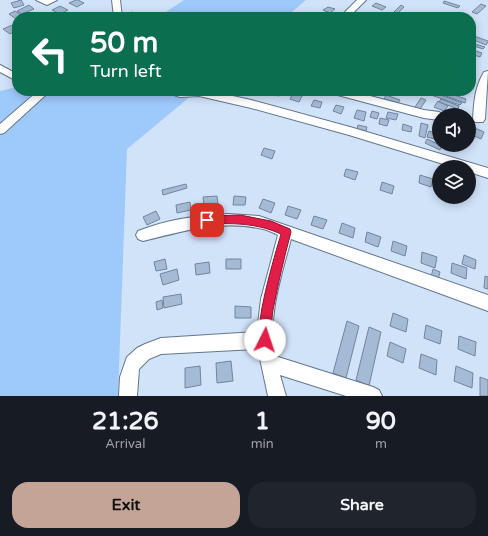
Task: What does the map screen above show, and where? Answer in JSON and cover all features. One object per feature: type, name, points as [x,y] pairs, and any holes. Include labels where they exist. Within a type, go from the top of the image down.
[{"type":"street","points":[[40,0],[47,2],[53,0]]},
{"type":"street","points":[[116,0],[117,12]]},
{"type":"street","points":[[349,12],[362,0]]},
{"type":"street","points":[[0,68],[12,75]]},
{"type":"street","points":[[479,120],[479,94],[481,85],[488,74]]},
{"type":"street","points":[[0,130],[39,96]]},
{"type":"street","points":[[216,96],[350,131],[488,173]]},
{"type":"street","points":[[374,96],[424,114],[432,115]]},
{"type":"street","points":[[143,235],[194,222],[220,219],[240,219],[259,222],[488,303]]},
{"type":"street","points":[[277,396],[265,340],[265,324],[274,274],[286,232]]},
{"type":"street","points":[[128,396],[128,380],[131,364],[150,349],[161,346],[265,340]]},
{"type":"street","points":[[270,363],[373,396]]},
{"type":"shaded area","points":[[184,0],[306,0],[292,12],[166,12]]},
{"type":"shaded area","points":[[12,88],[12,96],[191,96],[127,149],[118,396],[0,396],[0,91]]},
{"type":"building","points":[[21,0],[24,5],[14,8],[11,3]]},
{"type":"building","points":[[76,0],[84,3],[77,7],[69,3]]},
{"type":"building","points":[[444,1],[460,6],[458,8],[443,3]]},
{"type":"building","points":[[376,3],[386,7],[382,10],[372,6]]},
{"type":"building","points":[[481,4],[486,6],[477,14],[476,12],[472,12]]},
{"type":"building","points":[[29,5],[34,9],[27,12],[17,11]]},
{"type":"building","points":[[401,5],[404,7],[399,12],[394,12]]},
{"type":"building","points":[[60,6],[68,10],[64,12],[56,12],[52,10]]},
{"type":"building","points":[[328,7],[335,9],[331,12],[323,10]]},
{"type":"building","points":[[12,25],[12,33],[10,34],[3,29]]},
{"type":"building","points":[[476,37],[488,41],[486,45],[476,41]]},
{"type":"building","points":[[476,44],[485,47],[483,49],[476,47]]},
{"type":"building","points":[[476,51],[482,53],[480,57],[476,56]]},
{"type":"building","points":[[292,96],[302,96],[299,102],[290,99]]},
{"type":"building","points":[[386,96],[389,96],[400,100],[398,103],[384,99]]},
{"type":"building","points":[[434,96],[444,96],[462,103],[460,105]]},
{"type":"building","points":[[446,96],[457,96],[466,99],[465,103]]},
{"type":"building","points":[[421,98],[426,100],[420,109],[415,107]]},
{"type":"building","points":[[441,99],[459,106],[458,108],[455,108],[439,102]]},
{"type":"building","points":[[314,100],[322,102],[320,108],[311,106]]},
{"type":"building","points":[[438,101],[448,106],[446,108],[434,107]]},
{"type":"building","points":[[336,105],[344,107],[341,114],[333,111]]},
{"type":"building","points":[[357,110],[366,112],[364,121],[354,118]]},
{"type":"building","points":[[372,111],[379,113],[377,119],[370,117]]},
{"type":"building","points":[[388,112],[398,114],[396,120],[386,118]]},
{"type":"building","points":[[380,118],[389,120],[387,126],[379,124]]},
{"type":"building","points":[[421,123],[428,125],[425,138],[419,136]]},
{"type":"building","points":[[403,124],[412,127],[411,132],[402,130]]},
{"type":"building","points":[[358,125],[367,127],[366,131],[357,129]]},
{"type":"building","points":[[476,128],[484,132],[481,139],[476,137]]},
{"type":"building","points":[[429,131],[432,132],[432,138],[427,137]]},
{"type":"building","points":[[427,139],[432,141],[432,146],[425,143]]},
{"type":"building","points":[[264,148],[275,151],[272,159],[261,155]]},
{"type":"building","points":[[346,169],[358,172],[355,180],[344,176]]},
{"type":"building","points":[[420,175],[432,179],[431,187],[419,183]]},
{"type":"building","points":[[382,182],[394,186],[392,194],[380,190]]},
{"type":"building","points":[[186,184],[187,188],[163,195],[162,190]]},
{"type":"building","points":[[217,196],[218,204],[204,206],[203,197]]},
{"type":"building","points":[[234,196],[246,197],[245,205],[233,205]]},
{"type":"building","points":[[263,199],[275,203],[271,213],[259,208]]},
{"type":"building","points":[[190,202],[191,210],[177,213],[176,205]]},
{"type":"building","points":[[288,206],[301,210],[297,219],[285,215]]},
{"type":"building","points":[[156,211],[160,219],[147,225],[143,217]]},
{"type":"building","points":[[314,216],[327,220],[323,229],[311,225]]},
{"type":"building","points":[[342,223],[355,228],[353,238],[339,233]]},
{"type":"building","points":[[367,232],[381,237],[378,247],[365,242]]},
{"type":"building","points":[[393,241],[407,246],[405,256],[391,251]]},
{"type":"building","points":[[422,252],[437,257],[435,268],[421,263]]},
{"type":"building","points":[[464,255],[476,260],[475,269],[462,264]]},
{"type":"building","points":[[165,259],[167,269],[156,271],[154,262]]},
{"type":"building","points":[[226,259],[241,259],[241,269],[226,269]]},
{"type":"building","points":[[209,262],[210,273],[196,275],[195,264]]},
{"type":"building","points":[[452,263],[467,268],[466,279],[451,273]]},
{"type":"building","points":[[177,269],[179,280],[163,285],[160,274]]},
{"type":"building","points":[[433,269],[440,272],[438,280],[431,277]]},
{"type":"building","points":[[485,276],[488,277],[488,289],[484,288]]},
{"type":"building","points":[[181,294],[182,304],[164,308],[163,297]]},
{"type":"building","points":[[162,300],[163,308],[157,310],[156,302]]},
{"type":"building","points":[[235,306],[251,307],[251,318],[235,318]]},
{"type":"building","points":[[393,313],[408,319],[406,332],[390,326]]},
{"type":"building","points":[[347,321],[359,326],[346,378],[333,373]]},
{"type":"building","points":[[426,325],[442,331],[440,344],[424,338]]},
{"type":"building","points":[[369,327],[381,332],[369,386],[356,380]]},
{"type":"building","points":[[459,336],[476,342],[475,356],[458,349]]},
{"type":"building","points":[[390,342],[406,349],[403,363],[387,356]]},
{"type":"building","points":[[421,354],[437,360],[436,375],[419,368]]},
{"type":"building","points":[[231,361],[233,381],[217,383],[216,363]]},
{"type":"building","points":[[200,366],[201,385],[185,388],[185,368]]},
{"type":"building","points":[[456,366],[473,373],[472,388],[454,381]]},
{"type":"building","points":[[480,377],[488,380],[488,396],[480,396]]},
{"type":"route","points":[[207,220],[240,219],[259,222],[286,232],[274,274],[265,324],[265,340]]}]
